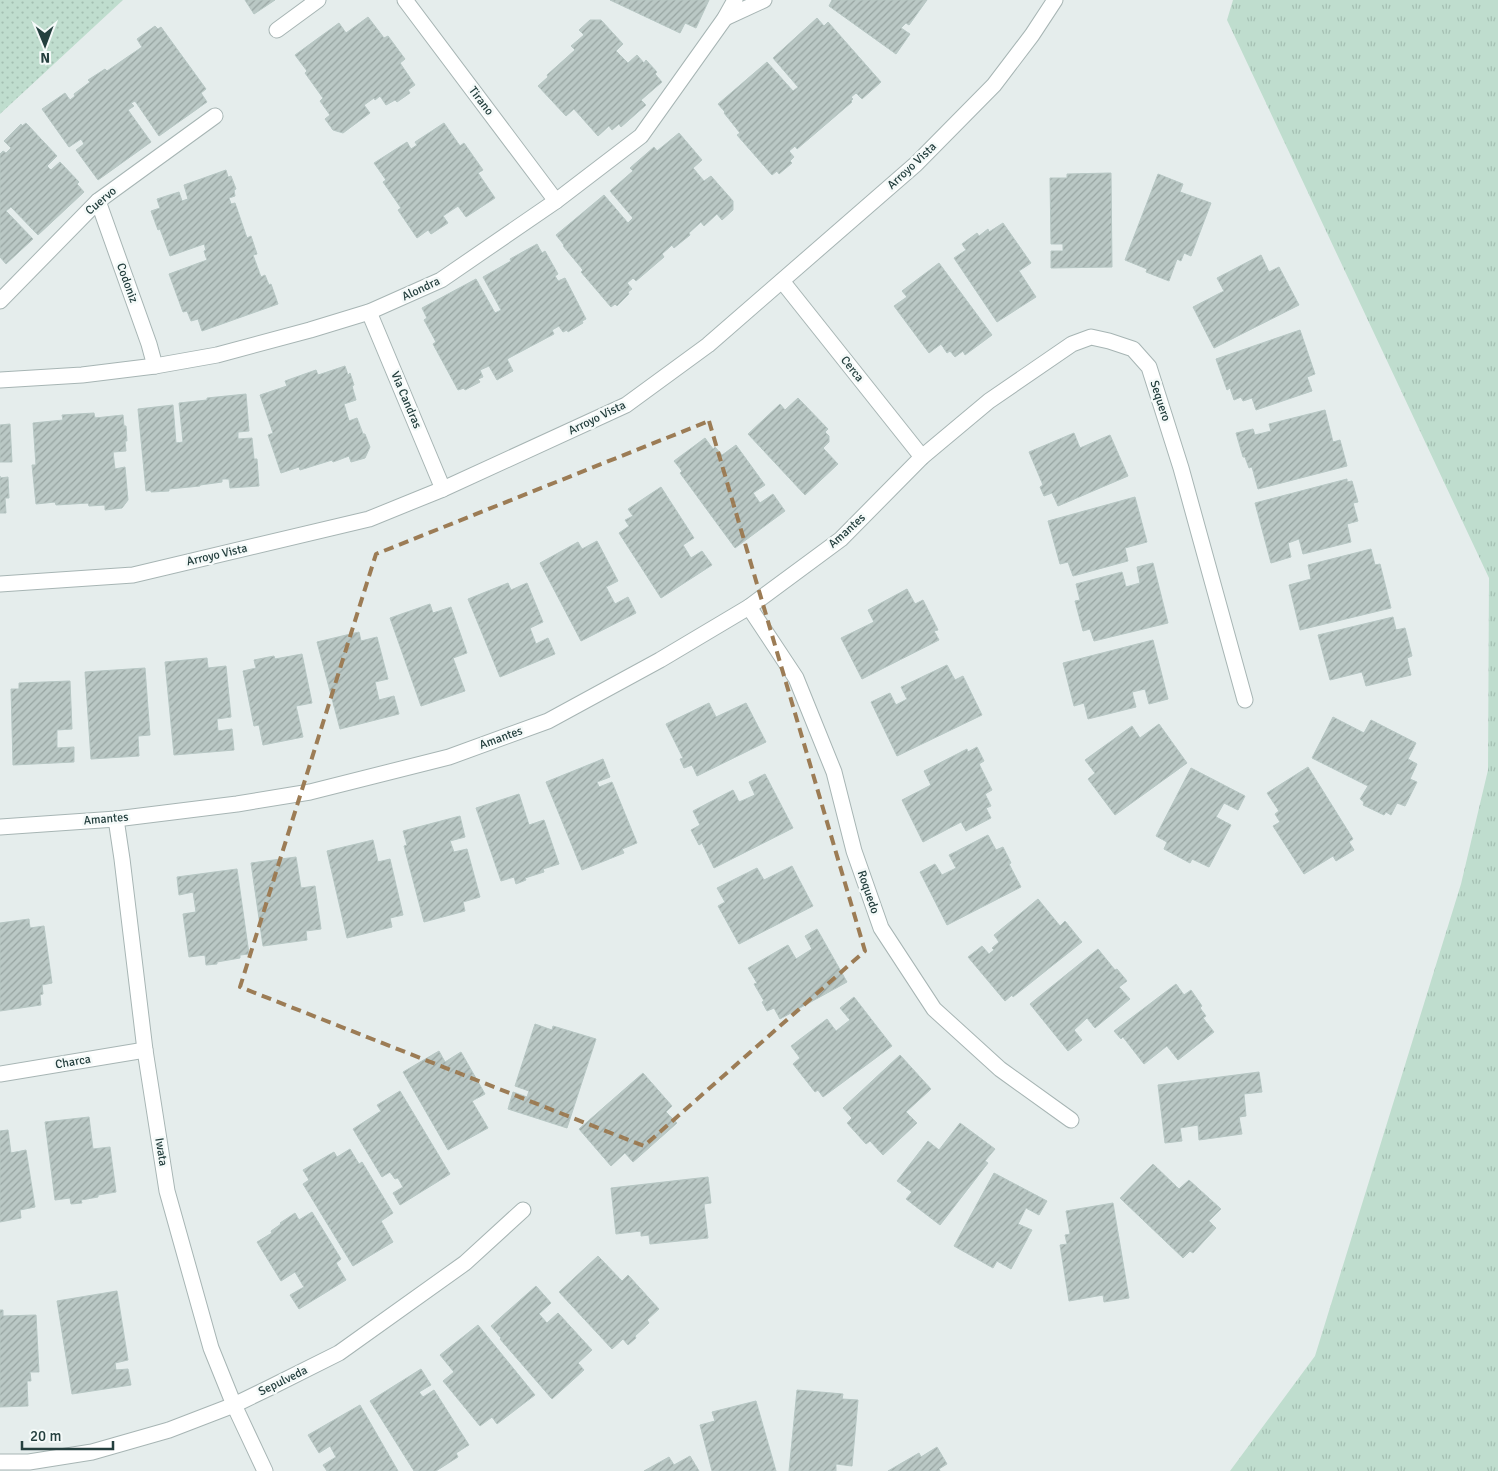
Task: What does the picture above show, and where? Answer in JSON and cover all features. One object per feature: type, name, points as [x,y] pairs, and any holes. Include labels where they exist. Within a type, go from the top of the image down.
[{"type":"street","points":[[277,30],[318,0]]},
{"type":"street","name":"Tirano","points":[[405,0],[556,201]]},
{"type":"street","name":"Alondra","points":[[0,380],[82,375],[155,366],[216,355],[369,312],[442,280],[556,201],[641,136],[725,18],[735,0]]},
{"type":"street","points":[[725,18],[764,0]]},
{"type":"street","name":"Arroyo Vista","points":[[0,584],[133,575],[369,519],[443,489],[626,404],[708,345],[916,164],[994,85],[1055,0]]},
{"type":"street","name":"Cuervo","points":[[0,301],[98,202],[215,116]]},
{"type":"street","name":"Codoniz","points":[[98,202],[149,344],[155,366]]},
{"type":"street","name":"Cerca","points":[[782,280],[922,457]]},
{"type":"street","name":"Via Candras","points":[[369,312],[443,489]]},
{"type":"street","name":"Sequero","points":[[922,457],[989,401],[1072,344],[1091,337],[1109,340],[1133,349],[1149,367],[1152,376],[1181,468],[1245,700]]},
{"type":"street","name":"Amantes","points":[[0,828],[116,819],[237,804],[310,792],[449,757],[548,721],[660,660],[749,607],[840,539],[922,457]]},
{"type":"street","name":"Roquedo","points":[[749,607],[796,678],[834,772],[854,851],[881,928],[934,1009],[1000,1069],[1071,1120]]},
{"type":"street","name":"Iwata","points":[[116,819],[145,1050],[167,1191],[211,1348],[234,1405],[265,1471]]},
{"type":"street","name":"Charca","points":[[0,1074],[145,1050]]},
{"type":"street","name":"Sepulveda","points":[[0,1462],[29,1462],[92,1452],[169,1430],[234,1405],[339,1353],[465,1263],[523,1210]]},
{"type":"highlighted area","points":[[709,421],[865,951],[644,1146],[240,987],[376,554]]},
{"type":"green space","points":[[0,0],[123,0],[0,114]]},
{"type":"green space","points":[[1233,0],[1498,0],[1498,1471],[1230,1471],[1315,1356],[1461,884],[1488,770],[1489,578],[1227,20]]},
{"type":"building","points":[[245,0],[275,0],[254,14]]},
{"type":"building","points":[[610,0],[709,0],[696,28],[685,23],[680,33]]},
{"type":"building","points":[[832,0],[927,0],[909,25],[906,23],[901,28],[910,34],[896,54],[829,6]]},
{"type":"building","points":[[368,17],[384,38],[388,36],[405,59],[400,63],[415,85],[408,90],[410,93],[397,102],[395,100],[386,105],[380,96],[375,100],[374,98],[364,105],[370,113],[343,133],[333,130],[325,119],[330,115],[320,101],[323,98],[295,55],[339,23],[346,33]]},
{"type":"building","points":[[817,18],[824,26],[828,22],[881,82],[862,99],[856,93],[851,97],[853,99],[852,102],[797,149],[795,146],[789,151],[794,157],[790,161],[792,163],[779,174],[777,171],[772,175],[737,135],[740,133],[718,104],[767,62],[793,91],[798,87],[773,58]]},
{"type":"building","points":[[590,20],[601,20],[623,44],[616,51],[628,63],[637,55],[644,63],[646,60],[657,72],[655,74],[662,82],[641,100],[646,105],[621,127],[619,124],[612,130],[609,126],[598,136],[574,109],[566,116],[538,86],[548,77],[547,75],[575,50],[571,46],[584,35],[579,30]]},
{"type":"building","points":[[155,26],[158,29],[161,27],[206,89],[201,93],[207,102],[159,136],[135,101],[131,103],[134,106],[128,110],[151,142],[98,180],[76,150],[84,144],[81,139],[69,147],[42,109],[65,93],[70,100],[75,96],[74,94],[90,82],[88,80],[105,69],[107,71],[142,47],[137,39]]},
{"type":"building","points":[[26,123],[57,156],[47,166],[51,170],[60,162],[79,182],[77,184],[84,192],[38,235],[11,207],[6,211],[33,239],[6,264],[0,257],[0,154],[3,151],[6,153],[11,148],[4,141],[21,124],[22,126]]},
{"type":"building","points":[[444,123],[460,146],[464,143],[483,170],[478,173],[495,198],[466,217],[458,206],[443,216],[448,223],[431,234],[428,230],[417,238],[398,210],[401,208],[383,182],[386,180],[374,163],[407,142],[411,149],[417,145],[415,142]]},
{"type":"building","points":[[679,133],[702,160],[693,168],[704,181],[711,176],[733,201],[733,210],[722,220],[717,214],[704,226],[701,222],[689,233],[690,235],[674,248],[672,245],[662,254],[664,257],[636,281],[633,278],[627,283],[632,289],[628,292],[629,294],[617,306],[615,304],[611,307],[581,272],[583,270],[556,235],[604,195],[628,223],[633,218],[610,191],[633,171],[630,168],[654,147],[657,151]]},
{"type":"building","points":[[226,170],[228,177],[231,176],[236,189],[234,190],[235,196],[229,198],[231,204],[235,203],[247,238],[251,236],[257,254],[253,255],[261,277],[265,275],[269,285],[271,284],[278,304],[202,331],[198,319],[191,321],[187,311],[183,312],[169,274],[207,260],[204,244],[170,256],[151,211],[160,208],[157,199],[179,192],[182,201],[188,199],[184,185]]},
{"type":"building","points":[[1111,173],[1112,267],[1051,268],[1051,251],[1063,251],[1063,244],[1051,244],[1050,178],[1067,178],[1067,174]]},
{"type":"building","points":[[1158,174],[1183,184],[1180,192],[1211,203],[1191,256],[1184,253],[1181,261],[1177,259],[1169,281],[1146,272],[1147,269],[1125,260]]},
{"type":"building","points":[[1003,223],[1031,263],[1019,271],[1036,297],[997,322],[954,258],[966,250],[962,244],[977,233],[979,236],[988,229],[989,232]]},
{"type":"building","points":[[537,244],[542,253],[545,251],[558,274],[555,276],[558,281],[565,278],[586,319],[568,332],[567,330],[563,332],[559,326],[552,330],[554,334],[507,359],[513,371],[497,380],[489,366],[480,370],[483,377],[478,379],[480,382],[465,390],[464,388],[458,390],[433,344],[436,342],[424,320],[427,318],[422,308],[476,279],[495,313],[501,310],[483,277]]},
{"type":"building","points":[[1261,255],[1269,272],[1279,267],[1299,305],[1214,348],[1193,307],[1224,291],[1217,278]]},
{"type":"building","points":[[939,263],[992,335],[965,355],[963,351],[955,357],[950,351],[947,353],[941,344],[929,353],[894,306],[907,297],[902,291]]},
{"type":"building","points":[[1300,330],[1315,374],[1307,377],[1312,391],[1256,410],[1252,398],[1243,401],[1241,397],[1234,400],[1230,388],[1227,390],[1216,359]]},
{"type":"building","points":[[345,366],[348,375],[350,373],[354,385],[352,386],[356,400],[344,404],[349,421],[357,418],[363,434],[365,434],[370,447],[365,458],[351,462],[349,456],[333,462],[332,460],[300,470],[299,467],[281,473],[268,435],[273,433],[260,395],[287,386],[285,381],[316,370],[318,375]]},
{"type":"building","points":[[246,394],[249,431],[238,432],[238,439],[252,438],[254,459],[257,459],[259,486],[230,488],[229,479],[222,479],[222,482],[169,489],[169,491],[146,491],[138,409],[173,405],[176,443],[183,442],[179,403]]},
{"type":"building","points":[[798,398],[828,429],[825,432],[829,436],[829,442],[823,448],[838,464],[805,495],[748,434],[780,404],[785,410]]},
{"type":"building","points":[[1325,410],[1333,442],[1340,440],[1347,466],[1258,489],[1252,467],[1249,468],[1245,457],[1243,457],[1236,433],[1253,429],[1255,435],[1271,431],[1269,424]]},
{"type":"building","points":[[94,413],[95,418],[123,415],[124,426],[126,426],[126,451],[113,452],[115,469],[125,467],[128,500],[122,508],[105,510],[105,505],[89,506],[88,503],[56,505],[55,502],[36,504],[32,465],[36,465],[33,423],[63,420],[62,415]]},
{"type":"building","points":[[10,424],[12,462],[0,462],[0,425]]},
{"type":"building","points":[[1074,433],[1080,448],[1110,435],[1128,476],[1058,506],[1052,493],[1044,496],[1040,487],[1043,485],[1029,452]]},
{"type":"building","points":[[705,438],[713,449],[715,447],[722,455],[736,445],[765,485],[753,493],[760,503],[773,494],[785,511],[735,548],[680,473],[682,471],[674,461]]},
{"type":"building","points":[[8,477],[9,498],[5,498],[6,513],[0,513],[0,478]]},
{"type":"building","points":[[1347,479],[1347,482],[1352,481],[1358,502],[1353,503],[1358,521],[1347,524],[1351,542],[1303,554],[1299,539],[1288,543],[1291,557],[1271,563],[1255,503]]},
{"type":"building","points":[[661,487],[694,538],[683,545],[691,558],[702,551],[712,565],[661,598],[619,533],[629,526],[625,520],[633,516],[628,509]]},
{"type":"building","points":[[1135,497],[1147,542],[1125,548],[1128,561],[1073,576],[1068,562],[1060,564],[1048,521]]},
{"type":"building","points":[[597,541],[618,581],[606,587],[615,604],[628,597],[636,613],[581,641],[540,563],[578,542],[582,549]]},
{"type":"building","points":[[1371,549],[1375,565],[1380,564],[1391,608],[1300,630],[1289,585],[1311,579],[1308,565]]},
{"type":"building","points":[[1153,563],[1168,623],[1094,641],[1090,629],[1083,631],[1075,601],[1080,600],[1076,584],[1122,572],[1126,587],[1140,583],[1137,567]]},
{"type":"building","points":[[508,583],[511,590],[527,583],[543,622],[530,628],[536,644],[548,638],[555,654],[500,677],[468,599]]},
{"type":"building","points":[[907,589],[915,604],[923,600],[938,630],[934,631],[939,640],[862,679],[841,638],[874,622],[868,610]]},
{"type":"building","points":[[430,604],[433,613],[451,607],[467,653],[453,658],[465,691],[421,706],[390,618]]},
{"type":"building","points":[[1393,617],[1396,630],[1405,628],[1412,656],[1407,658],[1411,675],[1366,686],[1362,672],[1330,680],[1318,635]]},
{"type":"building","points":[[359,632],[361,641],[377,637],[388,679],[375,682],[379,700],[394,696],[399,714],[340,729],[317,642]]},
{"type":"building","points":[[1153,640],[1168,699],[1149,704],[1145,689],[1132,692],[1136,707],[1088,719],[1084,703],[1074,706],[1063,663]]},
{"type":"building","points":[[302,654],[312,703],[296,706],[303,737],[263,745],[259,725],[254,726],[243,671],[256,668],[254,660],[274,656],[275,659]]},
{"type":"building","points":[[207,658],[208,668],[226,666],[231,717],[217,719],[218,731],[232,729],[234,750],[174,755],[165,662]]},
{"type":"building","points":[[947,665],[955,680],[963,676],[982,715],[897,756],[871,702],[890,693],[896,705],[907,699],[901,687]]},
{"type":"building","points":[[145,668],[150,735],[138,736],[139,756],[91,759],[85,672]]},
{"type":"building","points":[[70,681],[72,729],[57,730],[57,748],[74,747],[74,762],[13,765],[11,689],[19,689],[19,683]]},
{"type":"building","points":[[709,703],[716,717],[746,703],[766,742],[697,776],[692,765],[684,768],[680,759],[683,758],[666,724]]},
{"type":"building","points":[[1333,717],[1364,733],[1371,720],[1416,743],[1408,759],[1417,764],[1410,779],[1417,782],[1405,806],[1397,803],[1391,815],[1386,812],[1384,815],[1363,805],[1364,802],[1360,799],[1368,786],[1312,758]]},
{"type":"building","points":[[1159,724],[1187,763],[1115,815],[1088,779],[1095,773],[1085,760],[1132,726],[1140,738]]},
{"type":"building","points":[[977,747],[984,761],[979,764],[992,790],[985,794],[991,806],[986,808],[991,818],[966,831],[961,822],[923,842],[902,800],[931,785],[924,771],[967,749],[968,752]]},
{"type":"building","points":[[603,759],[610,777],[597,782],[599,787],[612,782],[637,843],[622,849],[624,853],[582,870],[546,782]]},
{"type":"building","points":[[1308,767],[1353,839],[1349,842],[1354,850],[1336,861],[1333,856],[1304,874],[1273,826],[1280,822],[1275,814],[1279,811],[1267,793]]},
{"type":"building","points":[[1191,768],[1245,796],[1238,810],[1224,803],[1216,817],[1231,825],[1209,867],[1192,859],[1190,863],[1164,849],[1167,842],[1156,836]]},
{"type":"building","points":[[765,774],[793,828],[714,868],[702,843],[699,845],[691,830],[700,825],[693,811],[733,790],[739,802],[755,795],[749,782]]},
{"type":"building","points":[[519,794],[529,825],[544,820],[559,864],[543,869],[544,872],[525,878],[526,880],[516,884],[514,877],[501,881],[476,808]]},
{"type":"building","points":[[460,816],[465,837],[450,841],[454,852],[467,849],[480,897],[463,902],[465,911],[424,922],[404,846],[407,845],[403,831]]},
{"type":"building","points":[[988,835],[996,850],[1003,847],[1011,863],[1009,864],[1021,887],[947,925],[920,872],[935,864],[942,875],[956,868],[949,855]]},
{"type":"building","points":[[373,840],[378,862],[390,859],[403,915],[390,918],[392,927],[347,938],[327,851]]},
{"type":"building","points":[[296,857],[301,888],[315,886],[321,929],[306,931],[307,940],[263,946],[251,863]]},
{"type":"building","points":[[792,866],[813,906],[739,944],[718,906],[725,902],[717,888],[757,868],[764,880]]},
{"type":"building","points":[[237,869],[249,954],[240,955],[240,958],[217,962],[217,964],[206,965],[205,955],[189,957],[183,914],[196,912],[193,892],[179,895],[177,877]]},
{"type":"building","points":[[1038,899],[1060,926],[1065,921],[1082,942],[1013,997],[1012,995],[1005,1001],[968,957],[982,946],[989,954],[994,950],[992,948],[999,942],[994,935]]},
{"type":"building","points":[[29,919],[30,928],[44,926],[52,983],[42,985],[41,1005],[0,1011],[0,923]]},
{"type":"building","points":[[817,929],[847,982],[780,1019],[774,1008],[767,1011],[762,1002],[764,1001],[754,984],[757,983],[748,968],[788,945],[796,959],[812,949],[805,936]]},
{"type":"building","points":[[1098,949],[1115,970],[1117,969],[1127,981],[1119,987],[1130,999],[1095,1028],[1087,1018],[1074,1030],[1082,1040],[1068,1051],[1030,1004]]},
{"type":"building","points":[[1176,984],[1184,995],[1191,990],[1202,1006],[1200,1008],[1206,1016],[1203,1018],[1214,1032],[1178,1060],[1167,1046],[1144,1064],[1123,1037],[1121,1039],[1114,1031]]},
{"type":"building","points":[[854,997],[892,1046],[823,1097],[818,1090],[815,1092],[793,1064],[800,1058],[791,1046],[827,1019],[836,1031],[850,1020],[840,1008]]},
{"type":"building","points":[[535,1024],[552,1030],[553,1026],[596,1039],[567,1128],[508,1109],[513,1092],[527,1097],[529,1091],[515,1086]]},
{"type":"building","points":[[439,1051],[445,1062],[461,1052],[485,1094],[472,1101],[488,1128],[448,1150],[403,1072]]},
{"type":"building","points":[[900,1055],[931,1089],[906,1112],[917,1123],[883,1155],[870,1141],[866,1144],[847,1123],[852,1118],[843,1108]]},
{"type":"building","points":[[1259,1072],[1262,1092],[1244,1094],[1246,1116],[1239,1117],[1242,1134],[1199,1140],[1198,1125],[1180,1128],[1182,1141],[1165,1143],[1158,1085]]},
{"type":"building","points":[[643,1073],[672,1106],[666,1112],[677,1123],[633,1162],[625,1153],[611,1166],[579,1129]]},
{"type":"building","points":[[400,1091],[450,1174],[400,1205],[393,1193],[403,1187],[398,1178],[395,1179],[390,1172],[382,1177],[353,1129],[381,1111],[377,1105]]},
{"type":"building","points":[[89,1117],[93,1149],[110,1147],[116,1192],[81,1200],[82,1203],[71,1204],[70,1198],[55,1200],[45,1122]]},
{"type":"building","points":[[960,1123],[995,1149],[985,1161],[988,1163],[940,1225],[906,1199],[912,1192],[897,1181],[928,1141],[939,1150]]},
{"type":"building","points":[[8,1130],[11,1153],[26,1150],[35,1207],[20,1210],[21,1218],[0,1222],[0,1131]]},
{"type":"building","points":[[350,1149],[359,1164],[362,1162],[393,1213],[381,1221],[393,1242],[353,1266],[303,1184],[309,1180],[303,1170],[334,1152],[337,1157]]},
{"type":"building","points":[[1153,1164],[1179,1189],[1189,1180],[1221,1209],[1209,1221],[1216,1228],[1193,1253],[1190,1251],[1183,1258],[1120,1198]]},
{"type":"building","points":[[994,1173],[1047,1201],[1039,1215],[1026,1208],[1018,1224],[1032,1230],[1011,1269],[997,1261],[993,1268],[954,1246]]},
{"type":"building","points":[[708,1177],[711,1203],[704,1204],[708,1238],[650,1244],[649,1235],[641,1236],[641,1231],[616,1234],[611,1188]]},
{"type":"building","points":[[1113,1203],[1129,1298],[1104,1302],[1103,1295],[1069,1301],[1060,1245],[1067,1244],[1065,1235],[1070,1234],[1066,1211]]},
{"type":"building","points":[[312,1212],[341,1259],[336,1263],[346,1280],[299,1309],[290,1295],[304,1287],[295,1272],[281,1281],[257,1242],[272,1233],[271,1231],[280,1223],[295,1213],[299,1220]]},
{"type":"building","points":[[598,1256],[622,1281],[628,1275],[659,1309],[647,1320],[649,1323],[628,1345],[623,1339],[612,1349],[559,1292]]},
{"type":"building","points":[[536,1286],[551,1303],[539,1314],[547,1323],[558,1313],[592,1350],[578,1363],[584,1370],[552,1399],[491,1326]]},
{"type":"building","points":[[117,1291],[128,1360],[115,1363],[116,1370],[128,1369],[131,1385],[72,1394],[57,1301]]},
{"type":"building","points":[[0,1310],[3,1310],[3,1316],[36,1315],[39,1372],[30,1372],[31,1381],[27,1381],[28,1406],[0,1407]]},
{"type":"building","points":[[478,1325],[535,1395],[497,1424],[492,1417],[480,1426],[443,1381],[454,1372],[440,1355]]},
{"type":"building","points":[[421,1369],[431,1385],[419,1392],[423,1397],[434,1390],[469,1445],[456,1453],[458,1457],[436,1471],[414,1471],[370,1401]]},
{"type":"building","points":[[797,1390],[843,1394],[842,1399],[858,1400],[852,1466],[836,1464],[836,1471],[789,1471]]},
{"type":"building","points":[[756,1401],[776,1471],[712,1471],[700,1425],[715,1421],[712,1412]]},
{"type":"building","points":[[360,1405],[398,1471],[327,1471],[323,1465],[336,1457],[330,1446],[319,1453],[308,1435]]},
{"type":"building","points":[[937,1447],[947,1464],[939,1469],[940,1471],[888,1471],[919,1453],[921,1457]]},
{"type":"building","points":[[690,1456],[699,1471],[644,1471],[669,1457],[674,1465]]}]
